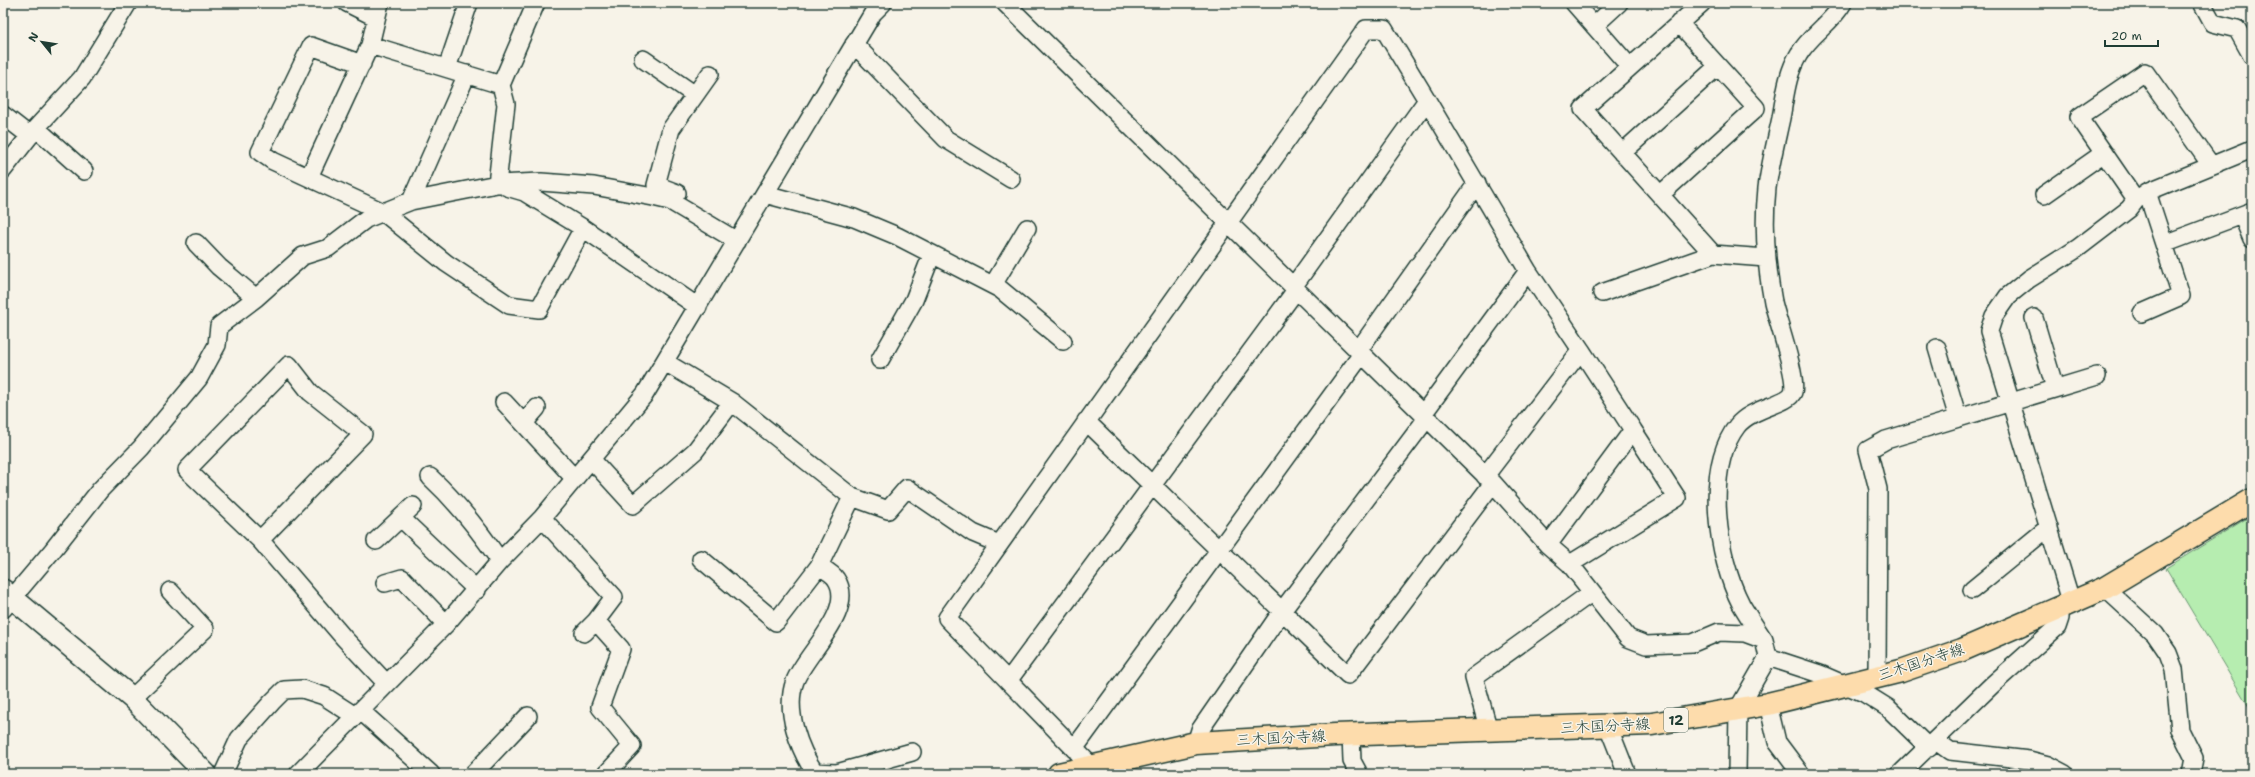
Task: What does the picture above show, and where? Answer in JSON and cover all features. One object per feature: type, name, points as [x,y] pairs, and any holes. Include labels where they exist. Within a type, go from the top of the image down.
[{"type":"main road","name":"三木国分寺線","points":[[1059,774],[1095,770],[1196,743],[1351,735],[1652,724],[1768,704],[1901,672],[1962,650],[2105,588],[2252,500]]},
{"type":"street","points":[[3,170],[33,132],[82,78],[128,3]]},
{"type":"street","points":[[309,177],[370,45],[378,10],[347,3]]},
{"type":"street","points":[[447,68],[469,3]]},
{"type":"street","points":[[497,184],[506,104],[501,85],[536,3]]},
{"type":"street","points":[[298,774],[446,624],[477,590],[500,561],[542,518],[645,394],[873,12],[884,3]]},
{"type":"street","points":[[1005,3],[1489,480],[1548,545],[1570,564],[1591,593],[1628,638],[1646,645],[1693,643],[1719,632],[1745,633],[1764,640]]},
{"type":"street","points":[[1574,3],[1630,67]]},
{"type":"street","points":[[1594,26],[1619,3]]},
{"type":"street","points":[[1702,3],[1583,110],[1713,254]]},
{"type":"street","points":[[1737,774],[1738,709],[1768,657],[1764,640],[1741,603],[1728,570],[1720,537],[1718,500],[1719,472],[1726,446],[1737,426],[1751,413],[1769,405],[1786,401],[1793,391],[1794,378],[1773,302],[1766,258],[1764,228],[1767,187],[1789,73],[1800,53],[1816,34],[1836,17],[1843,3]]},
{"type":"street","points":[[2202,3],[2213,23],[2237,29],[2252,56]]},
{"type":"street","points":[[1679,23],[1756,108],[1762,113],[1782,115]]},
{"type":"street","points":[[1095,770],[947,618],[1366,29],[1384,29],[1528,271],[1678,498],[1570,564]]},
{"type":"street","points":[[854,44],[946,139],[1011,179]]},
{"type":"street","points":[[370,45],[501,85]]},
{"type":"street","points":[[362,64],[311,46],[260,152],[273,161],[383,212],[446,263],[509,305],[539,309],[583,228]]},
{"type":"street","points":[[644,59],[695,95]]},
{"type":"street","points":[[1622,153],[1718,66]]},
{"type":"street","points":[[2142,313],[2181,296],[2164,244],[2142,196],[2104,153],[2079,117],[2144,72],[2211,165]]},
{"type":"street","points":[[412,201],[467,74]]},
{"type":"street","points":[[710,74],[672,129],[656,186],[672,190],[739,237]]},
{"type":"street","points":[[1008,681],[1295,288],[1427,100]]},
{"type":"street","points":[[1660,195],[1756,108]]},
{"type":"street","points":[[3,115],[33,132],[84,172]]},
{"type":"street","points":[[1900,774],[1933,744],[1992,685],[2057,627],[2066,604],[2048,527],[1989,331],[1994,316],[2008,296],[2030,279],[2084,244],[2129,209],[2142,196],[2211,165],[2252,149]]},
{"type":"street","points":[[2044,195],[2104,153]]},
{"type":"street","points":[[197,771],[132,698],[6,599],[100,490],[141,448],[199,378],[217,345],[219,326],[256,298],[303,256],[328,248],[366,219],[412,201],[497,184],[541,182],[594,186],[653,197],[670,201],[739,237]]},
{"type":"street","points":[[1074,749],[1360,352],[1477,183]]},
{"type":"street","points":[[497,184],[524,192],[583,228],[698,307]]},
{"type":"street","points":[[765,194],[854,218],[897,236],[1000,289],[1063,341]]},
{"type":"street","points":[[2164,244],[2247,213],[2252,239]]},
{"type":"street","points":[[993,286],[1028,228]]},
{"type":"street","points":[[196,243],[219,267],[256,298]]},
{"type":"street","points":[[880,360],[914,300],[932,254]]},
{"type":"street","points":[[1602,293],[1713,254],[1766,258]]},
{"type":"street","points":[[1196,743],[1200,730],[1282,611],[1425,416],[1528,271]]},
{"type":"street","points":[[2034,318],[2055,388]]},
{"type":"street","points":[[1937,348],[1958,418]]},
{"type":"street","points":[[1086,422],[1348,675],[1581,350]]},
{"type":"street","points":[[665,362],[732,402],[852,497],[888,510],[907,488],[973,533],[999,544]]},
{"type":"street","points":[[260,540],[363,434],[310,392],[289,365],[187,470],[260,540],[344,638],[387,684]]},
{"type":"street","points":[[1877,678],[1878,489],[1868,450],[1886,440],[2097,376]]},
{"type":"street","points":[[504,402],[575,479]]},
{"type":"street","points":[[591,459],[633,504],[695,452],[732,402]]},
{"type":"street","points":[[524,423],[537,408]]},
{"type":"street","points":[[1548,545],[1633,430]]},
{"type":"street","points":[[430,477],[446,492],[477,527],[500,561]]},
{"type":"street","points":[[701,559],[776,622],[819,566],[852,497]]},
{"type":"street","points":[[376,541],[413,506]]},
{"type":"street","points":[[401,518],[477,590]]},
{"type":"street","points":[[542,518],[619,591],[596,621],[584,633]]},
{"type":"street","points":[[1972,590],[2048,527]]},
{"type":"street","points":[[819,566],[836,578],[841,596],[838,612],[795,681],[791,701],[797,737],[815,773],[837,773],[912,752]]},
{"type":"street","points":[[385,583],[402,578],[446,624]]},
{"type":"street","points":[[2105,588],[2155,634],[2168,652],[2174,669],[2180,730],[2194,758],[2190,774]]},
{"type":"street","points":[[132,698],[205,629],[170,592]]},
{"type":"street","points":[[1489,731],[1474,677],[1591,593]]},
{"type":"street","points":[[596,621],[621,649],[600,707],[632,746],[606,774]]},
{"type":"street","points":[[1768,657],[1820,674],[1843,686],[1864,693],[1888,708],[1933,744],[1950,751],[2029,760],[2048,765],[2065,774]]},
{"type":"street","points":[[223,774],[239,739],[272,702],[284,690],[302,689],[324,696],[358,714],[431,774]]},
{"type":"street","points":[[1768,704],[1778,742],[1801,774]]},
{"type":"street","points":[[473,774],[528,716]]},
{"type":"street","points":[[1608,726],[1627,774]]},
{"type":"street","points":[[1351,735],[1352,761],[1359,774]]},
{"type":"green space","points":[[2252,515],[2252,712],[2166,568]]}]
